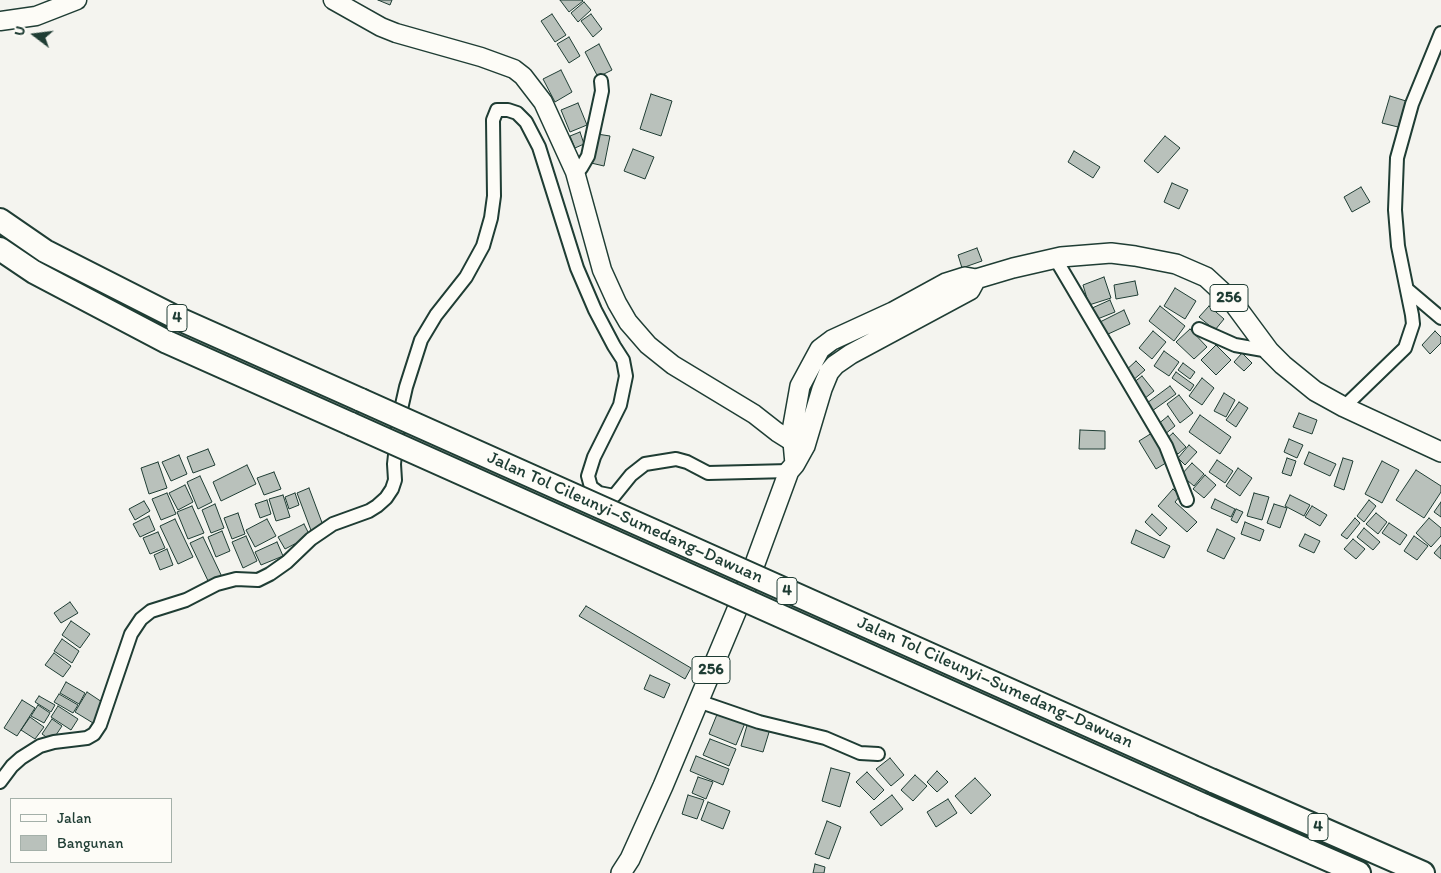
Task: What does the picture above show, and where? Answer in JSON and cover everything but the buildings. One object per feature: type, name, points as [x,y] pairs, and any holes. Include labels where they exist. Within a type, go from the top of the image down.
[{"type":"highway","name":"Jalan Tol Cileunyi–Sumedang–Dawuan","points":[[0,220],[45,251],[177,318],[1423,873]]},
{"type":"highway","name":"Jalan Tol Cileunyi–Sumedang–Dawuan","points":[[0,249],[34,272],[167,342],[1359,873]]},
{"type":"main road","name":"256","points":[[621,873],[634,850],[746,588],[792,468],[799,444],[829,372],[835,365],[946,283],[965,277],[976,280],[1013,268],[1055,258],[1111,253],[1176,264],[1206,277],[1232,301],[1269,351],[1315,391],[1344,407],[1441,452]]},
{"type":"main road","name":"256","points":[[799,444],[792,431],[800,386],[820,349],[832,340],[845,335],[899,319]]},
{"type":"street","points":[[0,21],[36,16],[76,0]]},
{"type":"street","points":[[333,0],[381,27],[481,57],[514,70],[523,76],[544,102],[575,172],[602,270],[628,322],[648,345],[673,365],[754,414],[778,432],[799,444]]},
{"type":"street","points":[[1344,407],[1405,348],[1412,324],[1408,290],[1398,246],[1395,210],[1397,158],[1412,104],[1441,33]]},
{"type":"street","points":[[575,172],[581,168],[588,156],[602,91],[601,81]]},
{"type":"street","points":[[0,782],[12,766],[40,746],[54,742],[87,738],[94,734],[100,725],[131,634],[141,619],[152,611],[186,600],[218,584],[236,580],[258,580],[270,574],[311,539],[334,524],[369,511],[386,498],[395,480],[394,464],[400,418],[406,387],[421,340],[436,315],[466,277],[483,246],[491,218],[494,196],[493,120],[497,110],[517,112],[526,122],[539,147],[577,268],[595,310],[623,360],[626,376],[620,405],[594,456],[588,476],[591,487],[599,493],[614,496],[631,475],[645,464],[676,459],[687,462],[708,473],[792,468]]},
{"type":"street","points":[[1055,258],[1166,446],[1188,500]]},
{"type":"street","points":[[1408,290],[1441,318]]},
{"type":"street","points":[[1198,329],[1235,345],[1269,351]]},
{"type":"street","points":[[698,701],[759,722],[826,738],[860,752],[878,754]]}]
